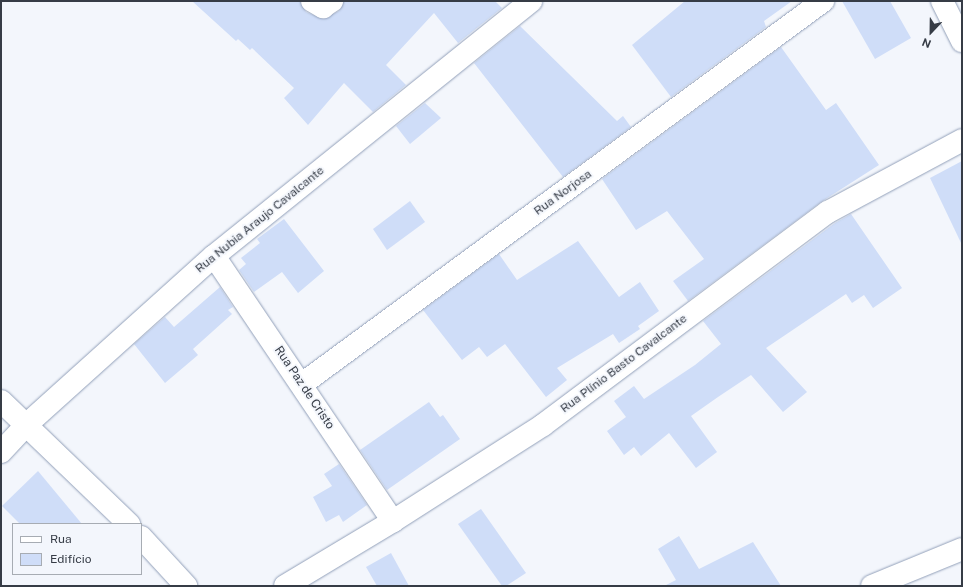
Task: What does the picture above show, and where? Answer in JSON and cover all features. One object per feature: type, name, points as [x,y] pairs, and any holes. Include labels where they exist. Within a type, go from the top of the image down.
[{"type":"street","name":"Rua Nubia Araujo Cavalcante","points":[[1,452],[25,426],[214,256],[531,1]]},
{"type":"street","name":"Rua Norjosa","points":[[302,384],[823,1]]},
{"type":"street","points":[[942,1],[962,41]]},
{"type":"street","name":"Rua Plínio Basto Cavalcante","points":[[285,586],[393,521],[543,425],[828,212],[962,140]]},
{"type":"street","name":"Rua Paz de Cristo","points":[[214,256],[302,384],[393,521]]},
{"type":"street","points":[[1,401],[25,426],[95,488],[128,523]]},
{"type":"street","points":[[142,538],[186,586]]},
{"type":"street","points":[[872,586],[962,549]]},
{"type":"building","points":[[192,1],[300,1],[306,12],[323,19],[339,11],[344,1],[495,1],[502,8],[458,43],[434,13],[386,65],[406,85],[373,112],[344,83],[308,125],[284,98],[294,88],[252,48],[250,50],[238,39],[236,41]]},
{"type":"building","points":[[685,1],[792,1],[764,21],[766,27],[671,97],[632,45]]},
{"type":"building","points":[[842,1],[890,1],[911,38],[875,59]]},
{"type":"building","points":[[520,26],[617,121],[623,116],[631,127],[563,177],[474,63]]},
{"type":"building","points":[[781,47],[826,110],[836,103],[879,165],[821,202],[688,301],[673,281],[704,259],[667,211],[636,230],[602,179]]},
{"type":"building","points":[[425,103],[441,118],[410,144],[396,126]]},
{"type":"building","points":[[962,161],[962,245],[930,178]]},
{"type":"building","points":[[410,201],[425,222],[387,250],[373,229]]},
{"type":"building","points":[[851,214],[902,288],[873,308],[864,295],[852,303],[846,294],[766,348],[807,392],[783,412],[751,375],[718,397],[691,416],[717,452],[696,468],[669,433],[641,456],[634,447],[624,455],[607,431],[626,417],[614,401],[634,386],[644,399],[695,365],[721,344],[703,321],[835,223]]},
{"type":"building","points":[[284,219],[324,271],[298,293],[282,272],[254,292],[239,270],[246,264],[241,258],[260,243],[257,239]]},
{"type":"building","points":[[578,241],[619,297],[640,282],[659,311],[638,326],[640,329],[619,343],[613,334],[557,368],[567,380],[546,397],[505,344],[487,357],[479,347],[462,360],[423,310],[499,254],[517,280]]},
{"type":"building","points":[[220,287],[233,307],[228,310],[232,314],[193,349],[198,355],[165,383],[134,344],[165,317],[174,327]]},
{"type":"building","points":[[429,402],[440,417],[443,415],[460,439],[387,490],[360,450]]},
{"type":"building","points":[[339,464],[367,505],[343,522],[339,515],[326,522],[313,497],[332,486],[324,474]]},
{"type":"building","points":[[38,471],[81,523],[19,523],[2,506]]},
{"type":"building","points":[[481,509],[526,573],[506,586],[502,586],[458,524]]},
{"type":"building","points":[[679,536],[699,569],[753,542],[781,586],[664,586],[676,580],[658,549]]},
{"type":"building","points":[[391,553],[409,586],[377,586],[366,567]]}]
